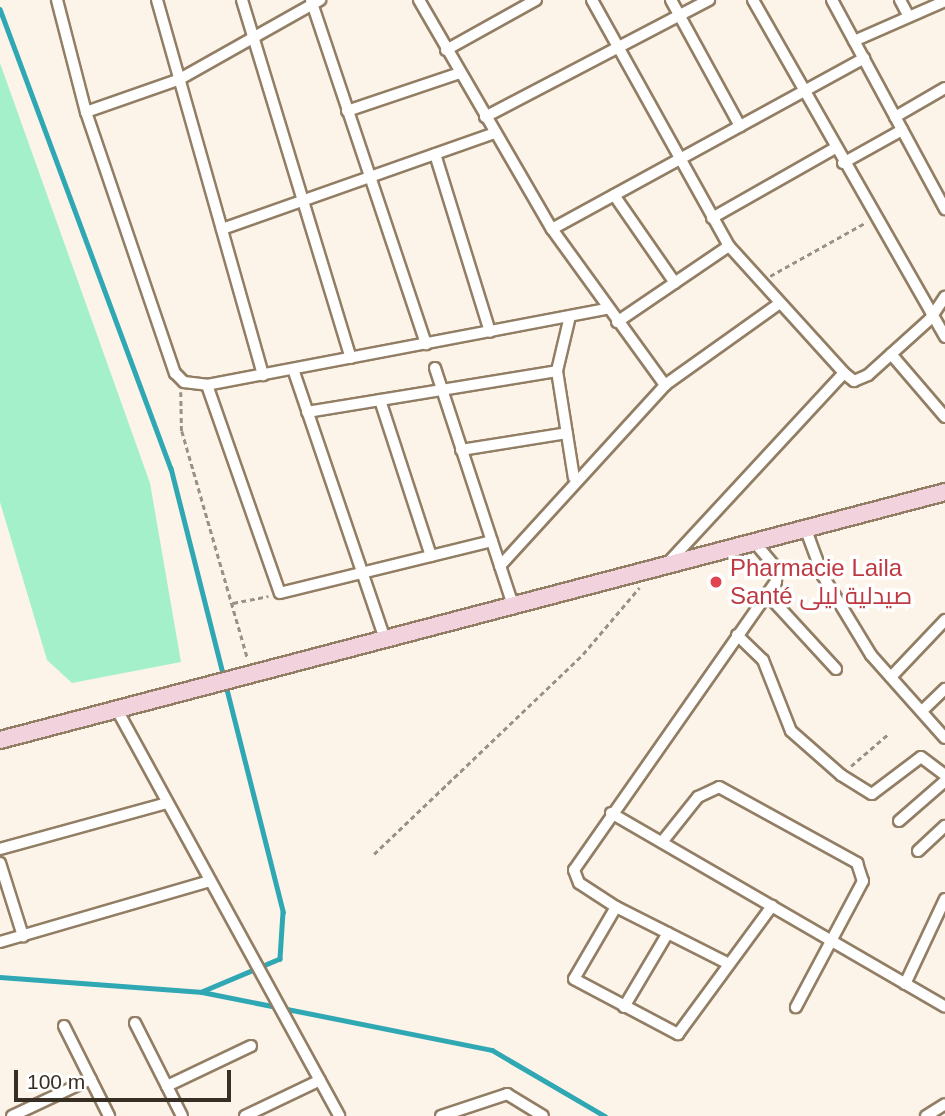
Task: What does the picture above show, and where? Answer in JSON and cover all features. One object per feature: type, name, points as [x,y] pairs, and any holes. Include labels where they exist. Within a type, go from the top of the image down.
[{"type":"street","points":[[57,0],[86,112],[175,373],[184,382],[207,386],[607,309]]},
{"type":"street","points":[[157,0],[263,374]]},
{"type":"street","points":[[242,0],[301,201],[351,358]]},
{"type":"street","points":[[419,0],[552,229],[607,309],[665,384]]},
{"type":"street","points":[[446,50],[536,0]]},
{"type":"street","points":[[592,0],[729,246],[844,373],[860,380],[930,319],[945,297]]},
{"type":"street","points":[[670,0],[740,126]]},
{"type":"street","points":[[485,117],[709,0]]},
{"type":"street","points":[[753,0],[930,319],[945,337]]},
{"type":"street","points":[[832,0],[945,209]]},
{"type":"street","points":[[901,0],[908,15]]},
{"type":"street","points":[[854,41],[945,1]]},
{"type":"street","points":[[86,112],[180,79],[254,41],[314,2],[347,111],[426,344]]},
{"type":"street","points":[[552,229],[864,58]]},
{"type":"street","points":[[347,111],[460,73]]},
{"type":"street","points":[[895,117],[945,88]]},
{"type":"street","points":[[844,163],[902,130]]},
{"type":"street","points":[[222,229],[495,133]]},
{"type":"street","points":[[712,218],[835,148]]},
{"type":"street","points":[[435,154],[489,332]]},
{"type":"street","points":[[614,195],[675,283]]},
{"type":"street","points":[[617,322],[729,246]]},
{"type":"street","points":[[500,566],[574,478],[665,384],[780,303]]},
{"type":"street","points":[[570,316],[557,371],[574,478]]},
{"type":"street","points":[[891,355],[945,417]]},
{"type":"street","points":[[435,368],[514,608]]},
{"type":"street","points":[[293,369],[386,642]]},
{"type":"street","points":[[307,412],[557,371]]},
{"type":"street","points":[[657,570],[844,373]]},
{"type":"street","points":[[207,386],[281,593],[492,541]]},
{"type":"street","points":[[380,400],[431,556]]},
{"type":"street","points":[[461,450],[567,433]]},
{"type":"street","points":[[0,740],[116,708],[191,692],[386,642],[945,492]]},
{"type":"street","points":[[806,530],[823,576],[891,677],[945,738]]},
{"type":"street","points":[[729,964],[616,907],[579,883],[574,870],[611,813],[779,576],[756,544]]},
{"type":"street","points":[[767,594],[836,669]]},
{"type":"street","points":[[891,677],[945,620]]},
{"type":"street","points":[[737,635],[766,666],[791,731],[841,775],[869,793],[921,757],[945,775]]},
{"type":"street","points":[[922,711],[945,689]]},
{"type":"street","points":[[116,708],[339,1116]]},
{"type":"street","points":[[899,821],[945,781]]},
{"type":"street","points":[[662,842],[698,797],[719,787],[857,863],[863,881],[796,1007]]},
{"type":"street","points":[[0,849],[167,803]]},
{"type":"street","points":[[611,813],[945,1007]]},
{"type":"street","points":[[918,850],[945,826]]},
{"type":"street","points":[[0,863],[23,936]]},
{"type":"street","points":[[0,942],[210,881]]},
{"type":"street","points":[[905,984],[945,899]]},
{"type":"street","points":[[616,907],[573,974],[624,1007],[678,1034],[772,906]]},
{"type":"street","points":[[624,1007],[668,933]]},
{"type":"street","points":[[135,1023],[182,1116]]},
{"type":"street","points":[[64,1026],[109,1116]]},
{"type":"street","points":[[167,1086],[251,1046]]},
{"type":"street","points":[[12,1116],[91,1079]]},
{"type":"street","points":[[245,1116],[320,1080]]},
{"type":"street","points":[[441,1116],[507,1094],[543,1116]]},
{"type":"street","points":[[926,1116],[945,1104]]},
{"type":"path","points":[[761,281],[874,218]]},
{"type":"path","points":[[184,382],[178,403],[182,431],[233,603],[245,677]]},
{"type":"path","points":[[374,854],[583,654],[657,570]]},
{"type":"path","points":[[233,603],[281,593]]},
{"type":"path","points":[[841,775],[887,735]]},
{"type":"green space","points":[[0,63],[150,483],[181,662],[72,683],[47,660],[0,502]]},
{"type":"waterway","points":[[0,9],[171,468],[283,912],[280,959],[202,992]]},
{"type":"waterway","points":[[0,977],[202,992],[492,1050],[605,1116]]},
{"type":"place","name":"Pharmacie Laila Santé صيدلية ليلى","points":[[716,582]]}]
